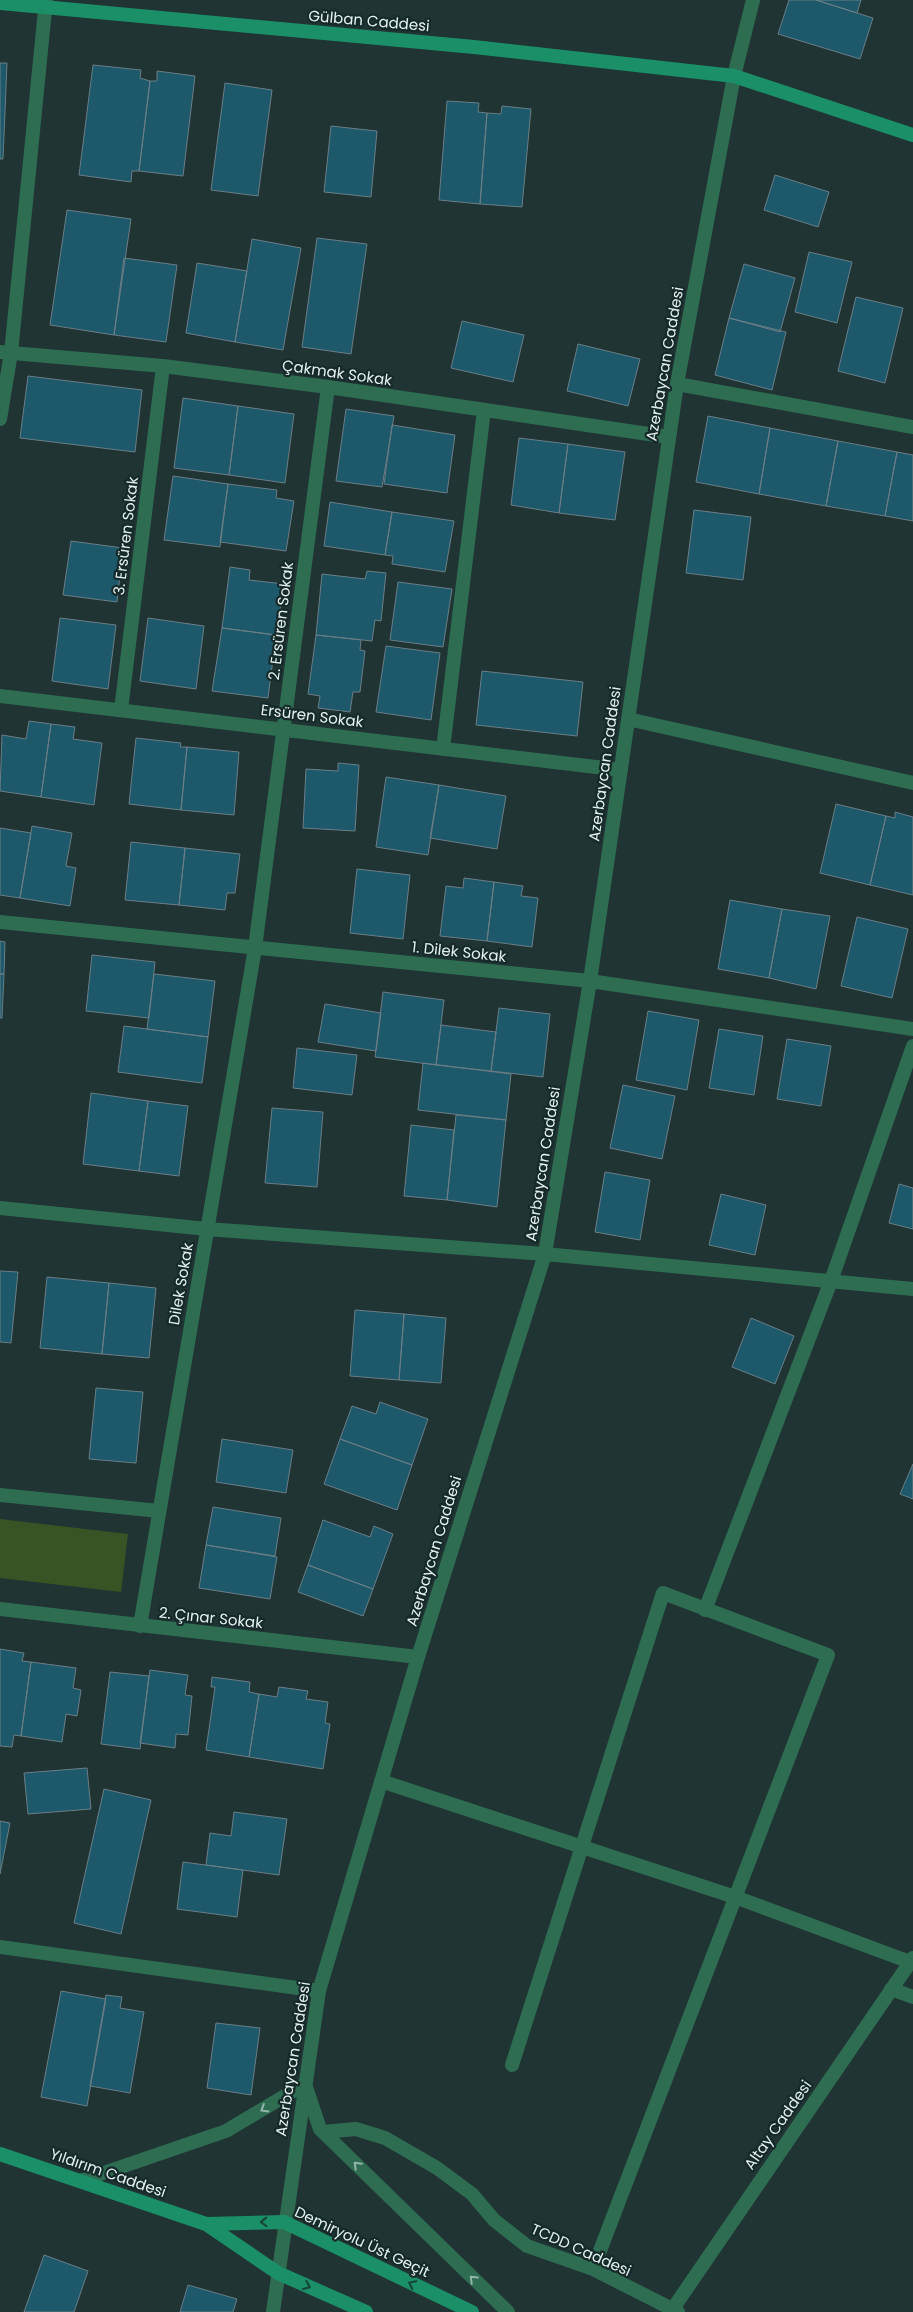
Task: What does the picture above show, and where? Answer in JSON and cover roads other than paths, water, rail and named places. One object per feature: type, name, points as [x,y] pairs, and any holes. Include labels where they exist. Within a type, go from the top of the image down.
[{"type":"main road","name":"Gülban Caddesi","points":[[0,2],[46,4],[474,47],[734,76],[913,135]]},
{"type":"main road","name":"Yıldırım Caddesi","points":[[0,2154],[206,2224]]},
{"type":"main road","name":"Demiryolu Üst Geçit","points":[[206,2224],[284,2222],[472,2312]]},
{"type":"main road","points":[[206,2224],[278,2273],[366,2312]]},
{"type":"street","name":"Azerbaycan Caddesi","points":[[273,2312],[284,2222],[319,1990],[418,1658],[545,1254],[590,981],[677,384],[734,76],[753,0]]},
{"type":"street","points":[[0,420],[5,352],[46,4]]},
{"type":"street","name":"Çakmak Sokak","points":[[5,352],[163,366],[328,387],[669,437]]},
{"type":"street","name":"3. Ersüren Sokak","points":[[121,710],[163,366]]},
{"type":"street","points":[[677,384],[913,427]]},
{"type":"street","name":"2. Ersüren Sokak","points":[[254,948],[328,387]]},
{"type":"street","points":[[443,748],[484,410]]},
{"type":"street","name":"Ersüren Sokak","points":[[0,696],[620,770]]},
{"type":"street","points":[[628,719],[913,783]]},
{"type":"street","name":"1. Dilek Sokak","points":[[0,922],[590,981],[913,1029]]},
{"type":"street","name":"Dilek Sokak","points":[[140,1626],[254,948]]},
{"type":"street","points":[[705,1610],[831,1281],[913,1046]]},
{"type":"street","points":[[0,1208],[207,1228],[545,1254],[913,1289]]},
{"type":"street","points":[[0,1495],[159,1511]]},
{"type":"street","points":[[512,2065],[663,1593],[828,1655],[593,2269]]},
{"type":"street","name":"2. Çınar Sokak","points":[[0,1610],[418,1658]]},
{"type":"street","points":[[381,1781],[735,1897],[912,1960]]},
{"type":"street","points":[[0,1947],[319,1990]]},
{"type":"street","name":"Altay Caddesi","points":[[675,2311],[912,1960]]},
{"type":"street","points":[[892,1989],[913,1997]]},
{"type":"street","points":[[80,2181],[226,2131],[305,2084],[320,2129],[508,2312]]},
{"type":"street","name":"TCDD Caddesi","points":[[324,2132],[356,2129],[385,2138],[437,2168],[472,2194],[494,2220],[526,2246],[593,2269],[675,2311]]}]
